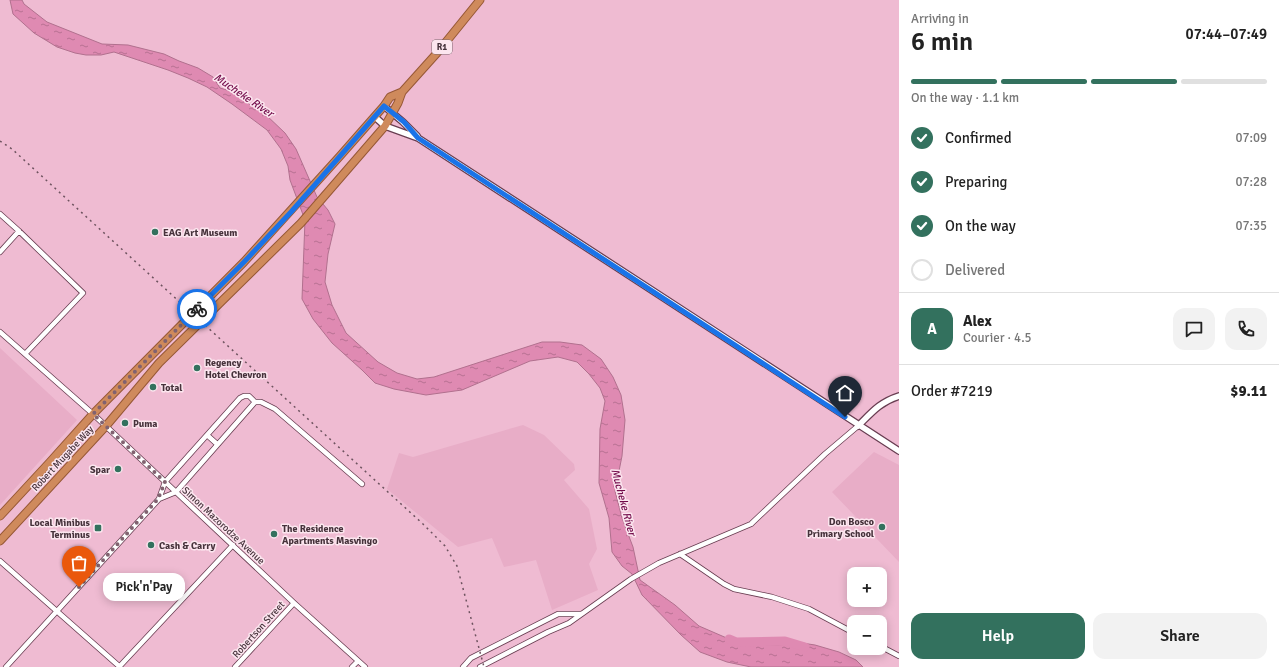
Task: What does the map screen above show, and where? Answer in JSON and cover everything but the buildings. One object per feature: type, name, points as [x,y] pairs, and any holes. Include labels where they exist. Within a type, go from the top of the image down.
[{"type":"highway","name":"R1","points":[[402,92],[437,53],[480,0]]},
{"type":"highway","name":"Robert Mugabe Way","points":[[0,516],[93,414],[169,339],[291,212],[384,106],[390,97],[402,92]]},
{"type":"highway","name":"Robert Mugabe Way","points":[[0,541],[106,426],[159,363],[301,222],[327,193],[385,126],[394,113],[402,92]]},
{"type":"street","points":[[384,106],[394,113],[418,138],[858,426],[899,451]]},
{"type":"street","points":[[374,117],[385,126],[418,138]]},
{"type":"street","points":[[0,214],[83,293],[25,354]]},
{"type":"street","points":[[0,252],[19,231]]},
{"type":"street","name":"Simon Mazorodze Avenue","points":[[0,332],[93,414],[365,667]]},
{"type":"street","points":[[6,667],[158,499],[165,482],[240,398],[249,396],[255,402],[260,402],[275,409],[362,484]]},
{"type":"street","points":[[480,667],[548,632],[569,623],[642,572],[751,524],[880,404],[899,396]]},
{"type":"street","points":[[158,499],[176,492],[255,402]]},
{"type":"street","points":[[207,435],[217,444]]},
{"type":"street","points":[[0,561],[120,667],[233,545]]},
{"type":"street","points":[[680,554],[724,584],[734,589],[772,597],[808,609],[847,629]]},
{"type":"street","name":"Robertson Street","points":[[236,667],[294,602]]},
{"type":"street","points":[[463,667],[470,658],[558,614],[582,614]]},
{"type":"street","points":[[887,650],[899,656]]},
{"type":"street","points":[[352,667],[358,661]]},
{"type":"shaded area","points":[[0,348],[77,420],[0,505]]},
{"type":"shaded area","points":[[523,425],[544,435],[574,464],[575,470],[564,480],[589,509],[597,549],[589,564],[598,590],[552,610],[536,560],[504,567],[492,538],[458,547],[387,489],[399,453],[413,457]]},
{"type":"shaded area","name":"Don Bosco Primary School","points":[[874,452],[899,465],[899,562],[832,492]]},
{"type":"water","points":[[10,0],[22,0],[24,4],[47,22],[102,44],[128,45],[164,54],[198,68],[213,77],[220,88],[240,95],[250,105],[264,113],[285,133],[296,149],[317,197],[328,210],[335,224],[328,254],[325,282],[332,305],[346,333],[378,362],[397,373],[417,379],[434,377],[542,342],[560,342],[582,345],[601,359],[613,377],[621,395],[625,420],[622,456],[615,491],[622,518],[633,547],[640,580],[675,605],[699,626],[729,639],[752,644],[778,645],[802,643],[815,645],[839,652],[856,660],[863,667],[751,667],[727,662],[700,652],[642,595],[632,574],[622,566],[612,552],[609,518],[599,483],[600,429],[605,401],[600,388],[577,362],[558,357],[530,361],[462,390],[426,395],[394,389],[375,383],[332,343],[313,319],[302,299],[305,220],[290,180],[288,166],[281,149],[267,130],[207,87],[168,70],[114,52],[101,55],[86,55],[57,47],[34,33],[13,14]]},
{"type":"waterway","name":"Mucheke River","points":[[729,639],[736,642],[785,641],[805,647]]},
{"type":"railway","points":[[0,141],[12,149],[423,524],[445,546],[457,566],[484,667]]},
{"type":"way so far","points":[[79,587],[158,499],[165,482],[93,414],[169,339],[197,309]]},
{"type":"place","name":"EAG Art Museum","points":[[155,232]]},
{"type":"place","name":"Regency Hotel Chevron","points":[[197,368]]},
{"type":"place","name":"Total","points":[[153,387]]},
{"type":"place","name":"Puma","points":[[125,423]]},
{"type":"place","name":"Spar","points":[[118,469]]},
{"type":"place","name":"Don Bosco Primary School","points":[[882,527]]},
{"type":"place","name":"Local Minibus Terminus","points":[[98,528]]},
{"type":"place","name":"The Residence Apartments Masvingo","points":[[274,534]]},
{"type":"place","name":"Cash & Carry","points":[[151,545]]},
{"type":"place","name":"Pick'n'Pay","points":[[79,587]]},
{"type":"route","points":[[197,309],[291,212],[384,106],[404,122],[418,138],[845,417]]}]
